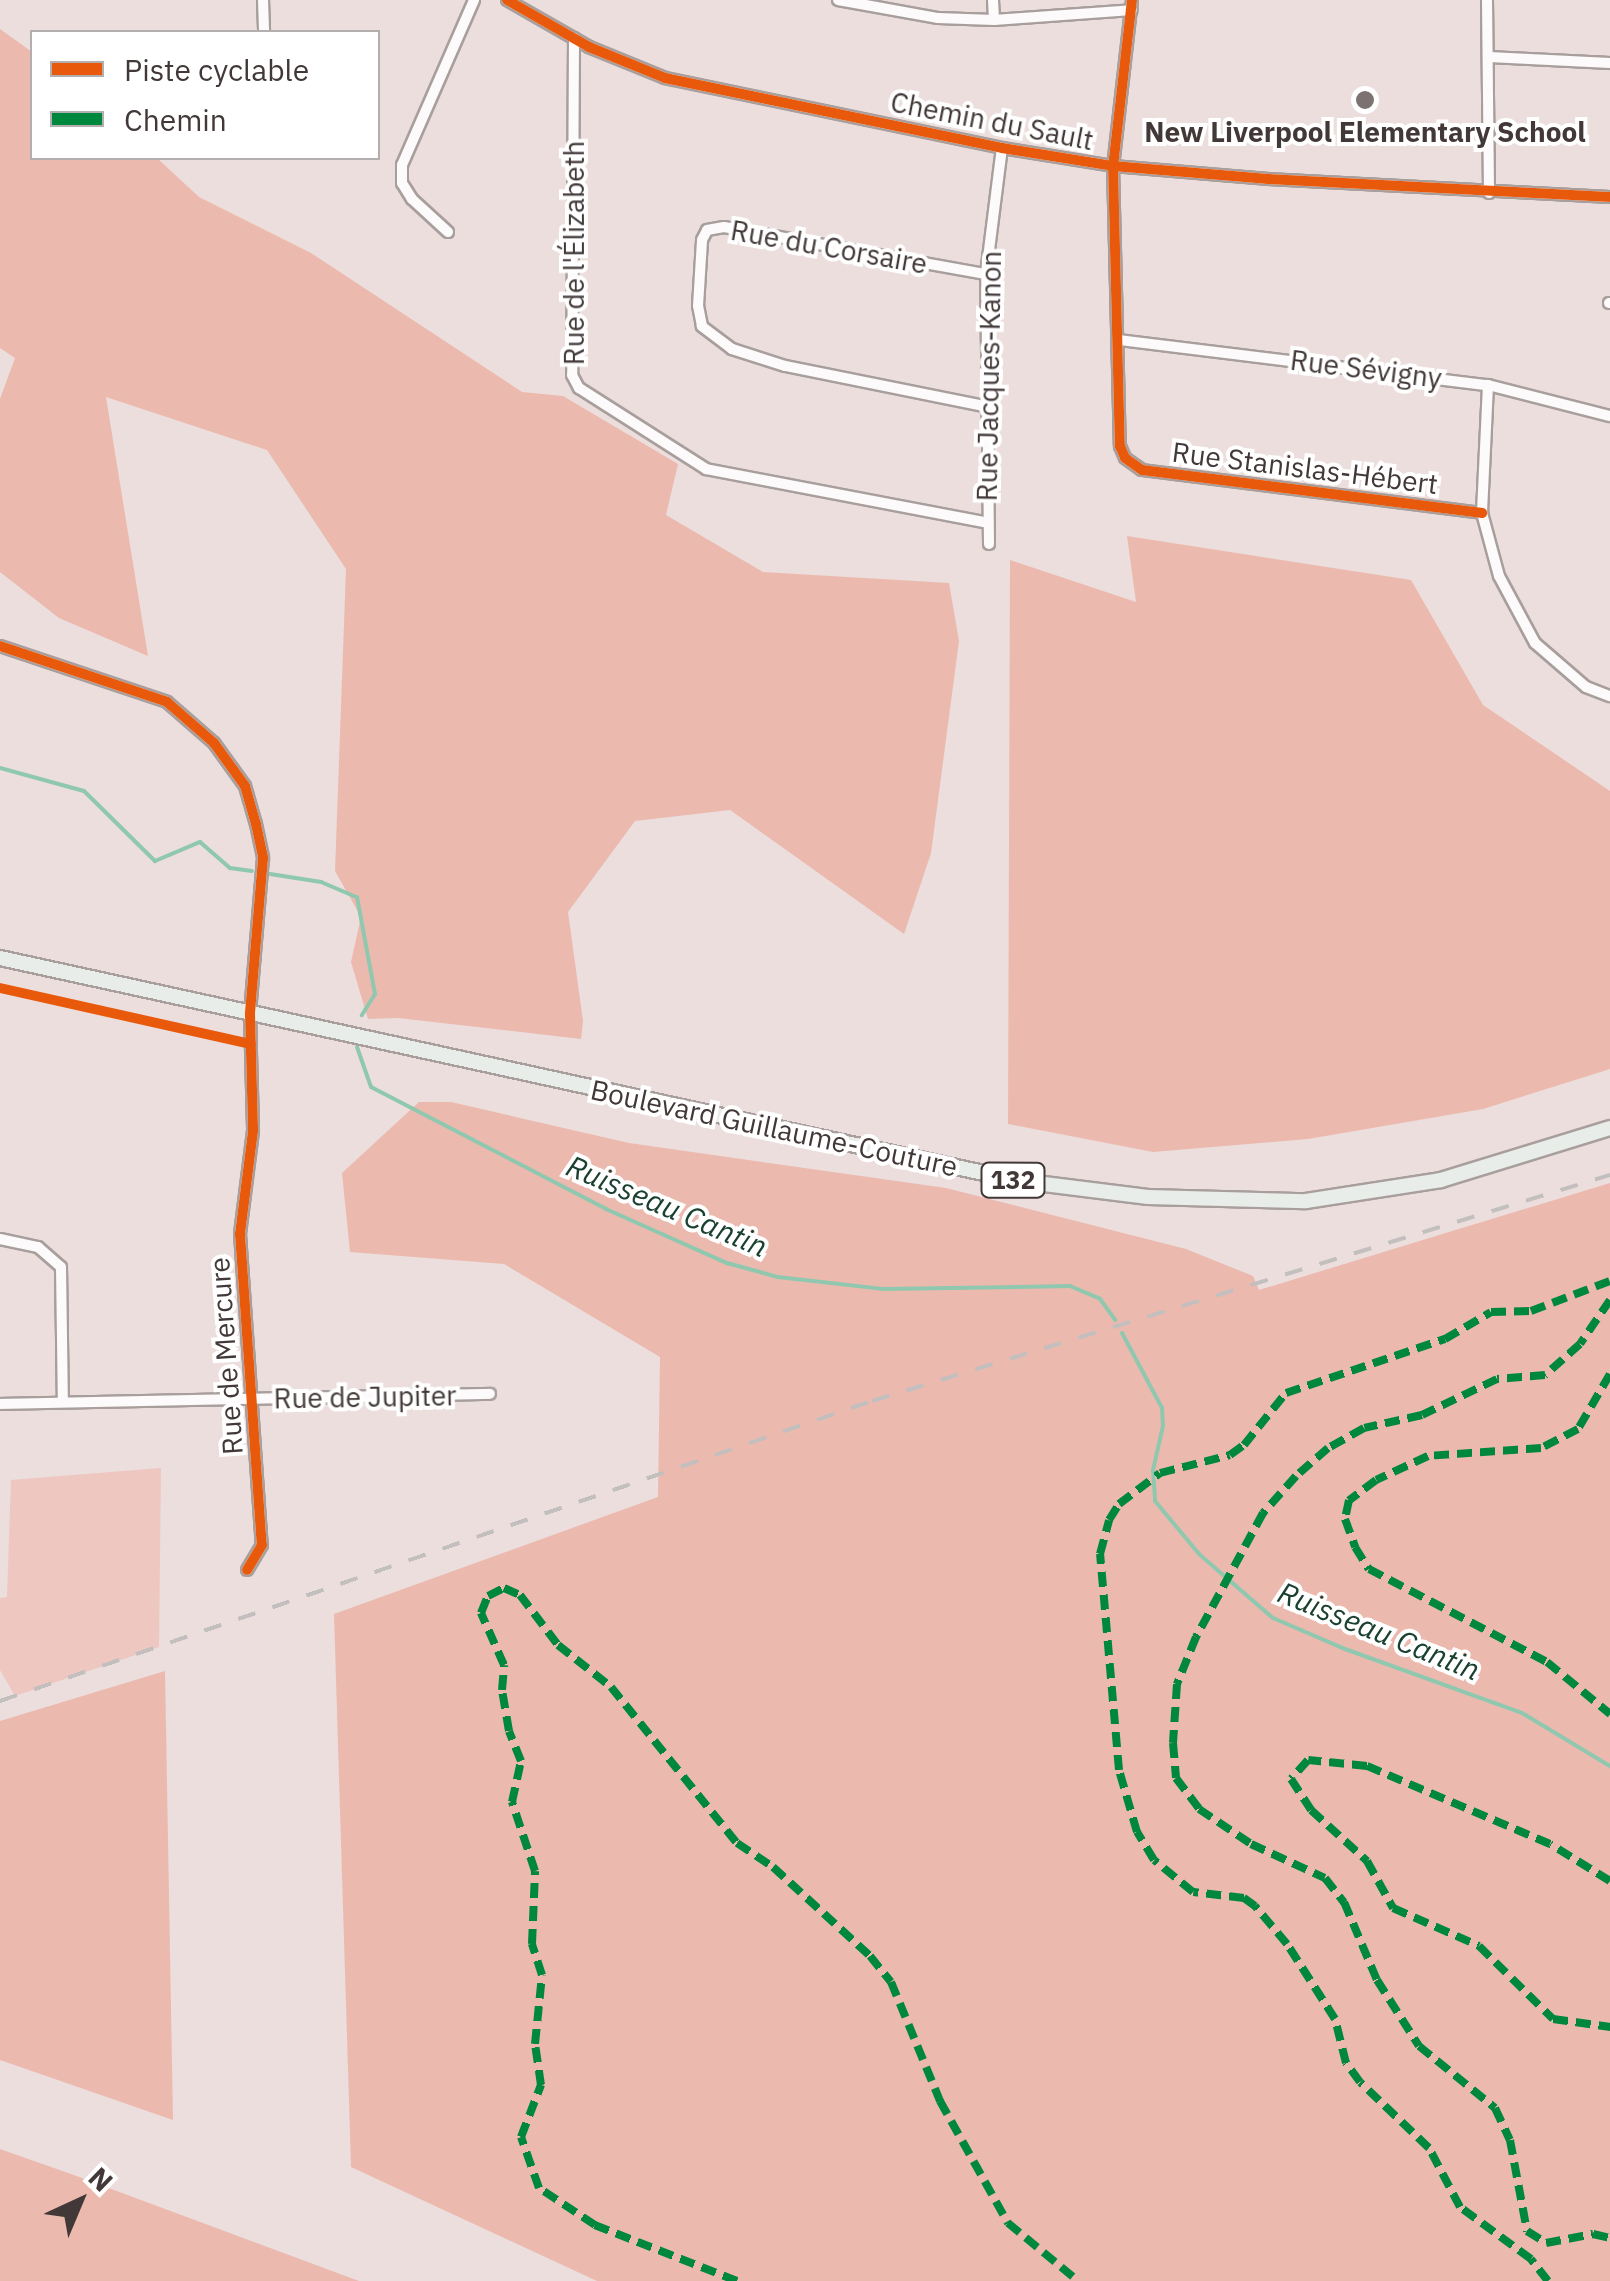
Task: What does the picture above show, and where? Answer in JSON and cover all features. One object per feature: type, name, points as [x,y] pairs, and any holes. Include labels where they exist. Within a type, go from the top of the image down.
[{"type":"main road","name":"Boulevard Guillaume-Couture","points":[[0,958],[1020,1182],[1148,1197],[1306,1201],[1441,1180],[1610,1128]]},
{"type":"street","points":[[263,0],[264,30]]},
{"type":"street","points":[[448,232],[412,199],[402,183],[402,164],[474,0]]},
{"type":"street","name":"Chemin du Sault","points":[[507,0],[574,38],[666,78],[1002,148],[1112,166],[1489,193],[1610,197]]},
{"type":"street","points":[[838,0],[938,18],[994,20],[1132,5]]},
{"type":"street","points":[[993,0],[994,20]]},
{"type":"street","points":[[1487,0],[1489,193]]},
{"type":"street","name":"Rue Stanislas-Hébert","points":[[1132,5],[1112,166],[1120,446],[1125,458],[1142,470],[1482,513]]},
{"type":"street","name":"Rue de l'Élizabeth","points":[[574,38],[572,375],[579,388],[706,469],[988,523]]},
{"type":"street","points":[[1489,57],[1610,63]]},
{"type":"street","name":"Rue Jacques-Kanon","points":[[989,544],[984,406],[986,274],[1002,148]]},
{"type":"street","name":"Rue du Corsaire","points":[[984,406],[785,366],[732,349],[702,326],[698,306],[702,240],[707,230],[724,227],[986,274]]},
{"type":"street","name":"Rue Sévigny","points":[[1119,340],[1488,384],[1610,416]]},
{"type":"street","points":[[1488,384],[1482,513],[1500,576],[1535,643],[1586,686],[1610,696]]},
{"type":"street","name":"Rue de Mercure","points":[[0,646],[167,702],[214,743],[245,786],[262,858],[250,1014],[253,1132],[240,1234],[262,1545],[246,1570]]},
{"type":"street","points":[[0,1239],[38,1246],[61,1267],[62,1402]]},
{"type":"street","name":"Rue de Jupiter","points":[[0,1404],[490,1394]]},
{"type":"shaded area","points":[[0,29],[30,51],[30,160],[159,160],[199,197],[311,253],[522,392],[563,396],[678,464],[666,515],[763,572],[949,583],[959,641],[931,853],[904,934],[730,810],[635,821],[568,912],[583,1021],[581,1039],[398,1018],[368,1019],[351,962],[361,917],[335,871],[346,569],[267,450],[106,397],[148,656],[59,618],[0,572],[0,399],[15,358],[0,348]]},
{"type":"shaded area","points":[[1127,536],[1411,580],[1483,705],[1610,791],[1610,1069],[1483,1109],[1308,1139],[1153,1152],[1008,1124],[1010,560],[1136,602]]},
{"type":"shaded area","points":[[419,1102],[451,1102],[629,1143],[946,1188],[1186,1249],[1253,1276],[1259,1290],[1610,1183],[1610,2281],[597,2281],[351,2167],[334,1614],[658,1497],[660,1357],[504,1264],[350,1252],[342,1173]]},
{"type":"shaded area","points":[[161,1468],[159,1647],[15,1696],[0,1670],[0,1598],[7,1597],[11,1480]]},
{"type":"shaded area","points":[[165,1671],[173,2120],[0,2060],[0,1721]]},
{"type":"shaded area","points":[[0,2149],[71,2174],[359,2281],[0,2281]]},
{"type":"waterway","name":"Ruisseau Cantin","points":[[0,768],[84,791],[155,861],[200,842],[230,868],[252,871]]},
{"type":"waterway","name":"Ruisseau Cantin","points":[[270,874],[321,882],[357,897],[375,994],[362,1015]]},
{"type":"waterway","name":"Ruisseau Cantin","points":[[357,1047],[371,1087],[606,1209],[727,1263],[778,1277],[884,1289],[1070,1286],[1100,1299],[1115,1320]]},
{"type":"waterway","name":"Ruisseau Cantin","points":[[1122,1333],[1162,1408],[1163,1426],[1153,1470],[1155,1501],[1199,1554],[1273,1618],[1345,1649],[1522,1713],[1610,1766]]},
{"type":"railway","points":[[0,1701],[872,1401],[1610,1175]]},
{"type":"marked path","points":[[1548,2281],[1531,2259],[1460,2207],[1429,2148],[1360,2082],[1346,2063],[1335,2019],[1287,1944],[1255,1906],[1244,1898],[1193,1892],[1154,1860],[1137,1832],[1119,1770],[1100,1554],[1109,1520],[1119,1504],[1160,1473],[1230,1455],[1244,1445],[1286,1393],[1445,1339],[1491,1312],[1531,1311],[1610,1281]]},
{"type":"marked path","points":[[1610,1300],[1580,1344],[1545,1375],[1497,1379],[1422,1415],[1364,1428],[1328,1448],[1296,1476],[1263,1513],[1196,1637],[1177,1684],[1173,1743],[1176,1778],[1199,1809],[1251,1844],[1325,1878],[1344,1902],[1377,1980],[1419,2046],[1495,2108],[1510,2140],[1527,2231],[1546,2243],[1593,2234],[1610,2238]]},
{"type":"marked path","points":[[1610,1374],[1578,1429],[1541,1448],[1428,1456],[1376,1480],[1349,1500],[1345,1519],[1355,1547],[1369,1569],[1547,1662],[1610,1714]]},
{"type":"marked path","points":[[737,2281],[595,2225],[539,2188],[521,2137],[541,2085],[535,2044],[542,1975],[532,1944],[535,1871],[512,1802],[521,1761],[509,1731],[502,1690],[504,1665],[481,1613],[488,1596],[504,1588],[520,1595],[558,1645],[611,1687],[737,1843],[773,1867],[870,1956],[891,1982],[940,2101],[1008,2223],[1078,2281]]},
{"type":"marked path","points":[[1610,1881],[1550,1844],[1367,1766],[1308,1760],[1291,1779],[1311,1810],[1367,1861],[1393,1908],[1479,1946],[1553,2019],[1610,2027]]},
{"type":"cycle path","points":[[507,0],[589,47],[665,78],[1002,148],[1113,166],[1268,179],[1610,197]]},
{"type":"cycle path","points":[[1132,0],[1113,166],[1120,446],[1125,458],[1142,470],[1482,513]]},
{"type":"cycle path","points":[[0,646],[167,702],[214,743],[245,786],[256,824],[263,858],[250,1014],[253,1131],[240,1234],[262,1545],[247,1570]]},
{"type":"cycle path","points":[[0,988],[251,1044]]},
{"type":"place","name":"New Liverpool Elementary School","points":[[1365,100]]}]
